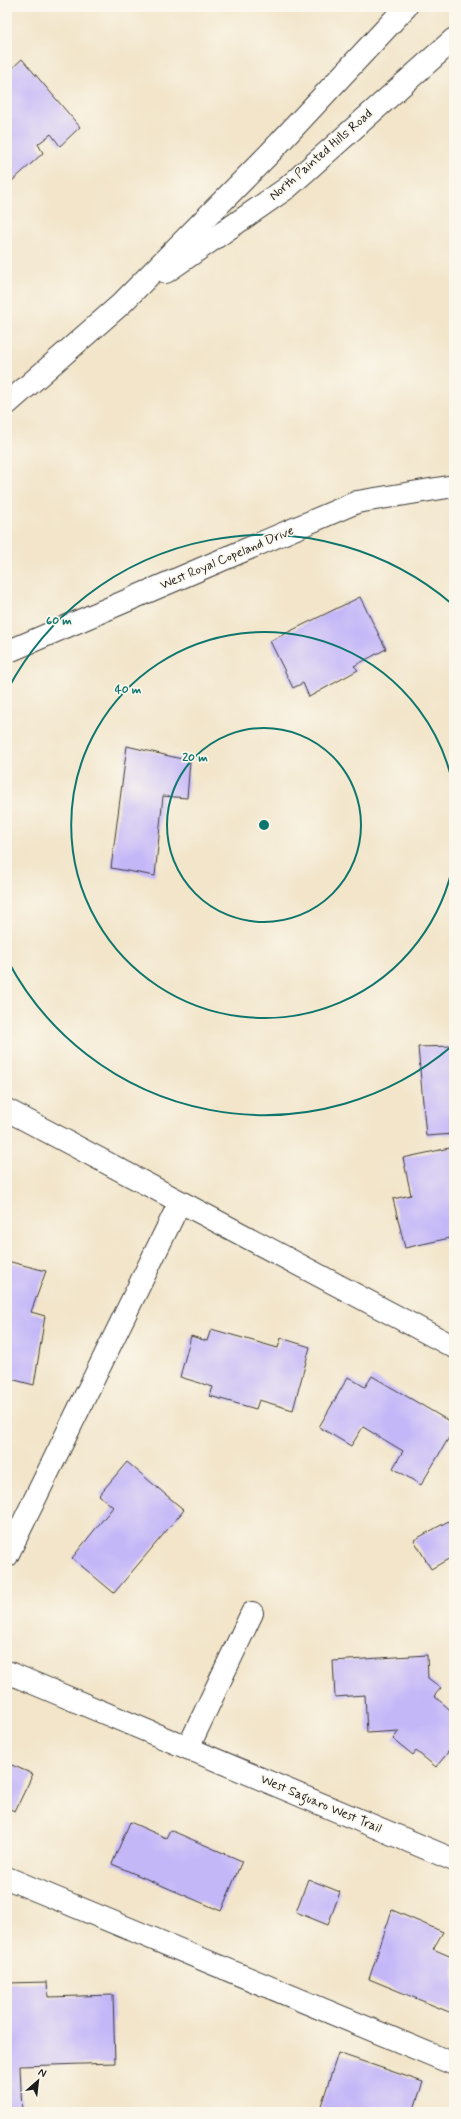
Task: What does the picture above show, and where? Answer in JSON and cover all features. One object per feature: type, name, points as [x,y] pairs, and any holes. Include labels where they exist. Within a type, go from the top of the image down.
[{"type":"street","name":"North Painted Hills Road","points":[[7,404],[121,304],[269,154],[406,7]]},
{"type":"street","name":"North Painted Hills Road","points":[[121,304],[287,188],[454,38]]},
{"type":"street","name":"West Royal Copeland Drive","points":[[7,652],[357,502],[454,486]]},
{"type":"street","points":[[7,1110],[454,1347]]},
{"type":"street","points":[[7,1556],[180,1202]]},
{"type":"street","points":[[188,1748],[252,1613]]},
{"type":"street","name":"West Saguaro West Trail","points":[[7,1672],[454,1860]]},
{"type":"street","points":[[7,1878],[454,2064]]},
{"type":"building","points":[[22,59],[80,127],[60,146],[51,134],[38,144],[43,153],[11,182],[7,177],[7,73]]},
{"type":"building","points":[[360,597],[386,649],[354,666],[358,670],[309,697],[303,683],[293,688],[270,641]]},
{"type":"building","points":[[127,746],[190,761],[187,798],[163,796],[155,876],[111,868]]},
{"type":"building","points":[[454,1046],[454,1134],[426,1136],[418,1047]]},
{"type":"building","points":[[454,1147],[454,1237],[405,1248],[393,1199],[411,1195],[403,1158]]},
{"type":"building","points":[[7,1261],[46,1271],[31,1312],[45,1316],[34,1385],[7,1378]]},
{"type":"building","points":[[211,1329],[278,1348],[281,1338],[310,1347],[293,1410],[259,1400],[256,1409],[210,1396],[213,1387],[180,1377],[191,1336],[207,1341]]},
{"type":"building","points":[[372,1376],[454,1424],[454,1429],[421,1485],[393,1468],[403,1451],[363,1427],[351,1446],[319,1427],[348,1377],[365,1387]]},
{"type":"building","points":[[127,1462],[184,1510],[114,1593],[72,1558],[113,1507],[99,1495]]},
{"type":"building","points":[[454,1518],[454,1556],[431,1569],[414,1540]]},
{"type":"building","points":[[427,1655],[428,1678],[441,1688],[434,1696],[454,1713],[454,1756],[449,1751],[436,1767],[416,1751],[413,1755],[393,1739],[399,1731],[367,1733],[365,1695],[335,1697],[333,1661]]},
{"type":"building","points":[[7,1763],[33,1774],[15,1811],[7,1808]]},
{"type":"building","points":[[130,1822],[166,1838],[170,1830],[242,1861],[221,1911],[112,1864]]},
{"type":"building","points":[[308,1879],[340,1892],[328,1925],[296,1912]]},
{"type":"building","points":[[392,1910],[443,1932],[433,1949],[454,1958],[454,2014],[369,1979]]},
{"type":"building","points":[[47,1982],[48,1997],[113,1995],[115,2063],[20,2066],[22,2112],[7,2112],[7,1983]]},
{"type":"building","points":[[338,2053],[423,2082],[413,2112],[319,2112]]}]
